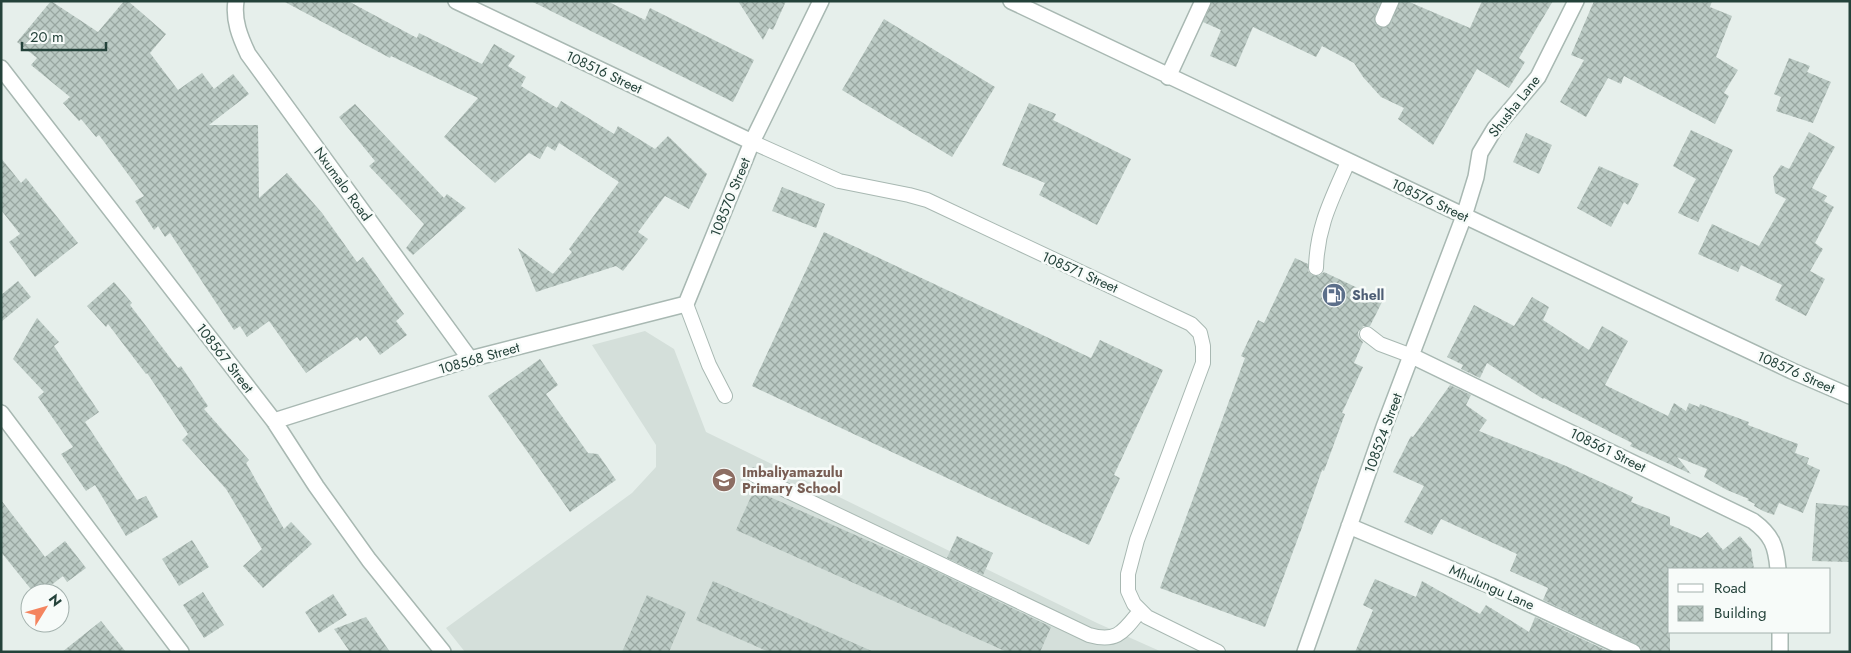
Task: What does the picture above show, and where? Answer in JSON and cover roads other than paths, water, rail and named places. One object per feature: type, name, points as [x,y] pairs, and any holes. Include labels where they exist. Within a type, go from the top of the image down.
[{"type":"street","name":"Nxumalo Road","points":[[236,1],[238,31],[248,54],[470,359]]},
{"type":"street","name":"108516 Street","points":[[456,1],[752,142]]},
{"type":"street","name":"108570 Street","points":[[686,304],[752,142],[821,1]]},
{"type":"street","name":"108576 Street","points":[[1011,1],[1348,162],[1792,371],[1850,396]]},
{"type":"street","points":[[1168,77],[1203,1]]},
{"type":"street","points":[[1383,19],[1391,1]]},
{"type":"street","name":"Shusha Lane","points":[[1464,216],[1476,177],[1480,153],[1495,128],[1538,77],[1576,1]]},
{"type":"street","name":"108567 Street","points":[[1,68],[274,421],[316,486],[369,560],[443,652]]},
{"type":"street","name":"108524 Street","points":[[1305,652],[1349,526],[1464,216]]},
{"type":"street","name":"108568 Street","points":[[274,421],[470,359],[686,304]]},
{"type":"street","name":"108561 Street","points":[[1412,356],[1753,521],[1771,539],[1776,553],[1778,568]]},
{"type":"street","points":[[1,413],[181,652]]},
{"type":"street","name":"Mhulungu Lane","points":[[1349,526],[1491,586],[1634,652]]},
{"type":"street","points":[[1780,633],[1780,652]]},
{"type":"lane","name":"108571 Street","points":[[752,142],[839,181],[928,200],[1191,324],[1200,333],[1203,346],[1203,363],[1137,540],[1128,574],[1128,591],[1134,604],[1140,611]]},
{"type":"lane","points":[[1316,268],[1316,246],[1324,217],[1348,162]]},
{"type":"lane","points":[[686,304],[709,365],[725,396]]},
{"type":"lane","points":[[1367,334],[1380,344],[1412,356]]},
{"type":"lane","points":[[754,475],[1089,635],[1102,639],[1109,638],[1124,630],[1140,611],[1166,628],[1218,652]]},
{"type":"place","name":"Shell","points":[[1334,295]]},
{"type":"place","name":"Imbaliyamazulu Primary School","points":[[724,480]]}]
